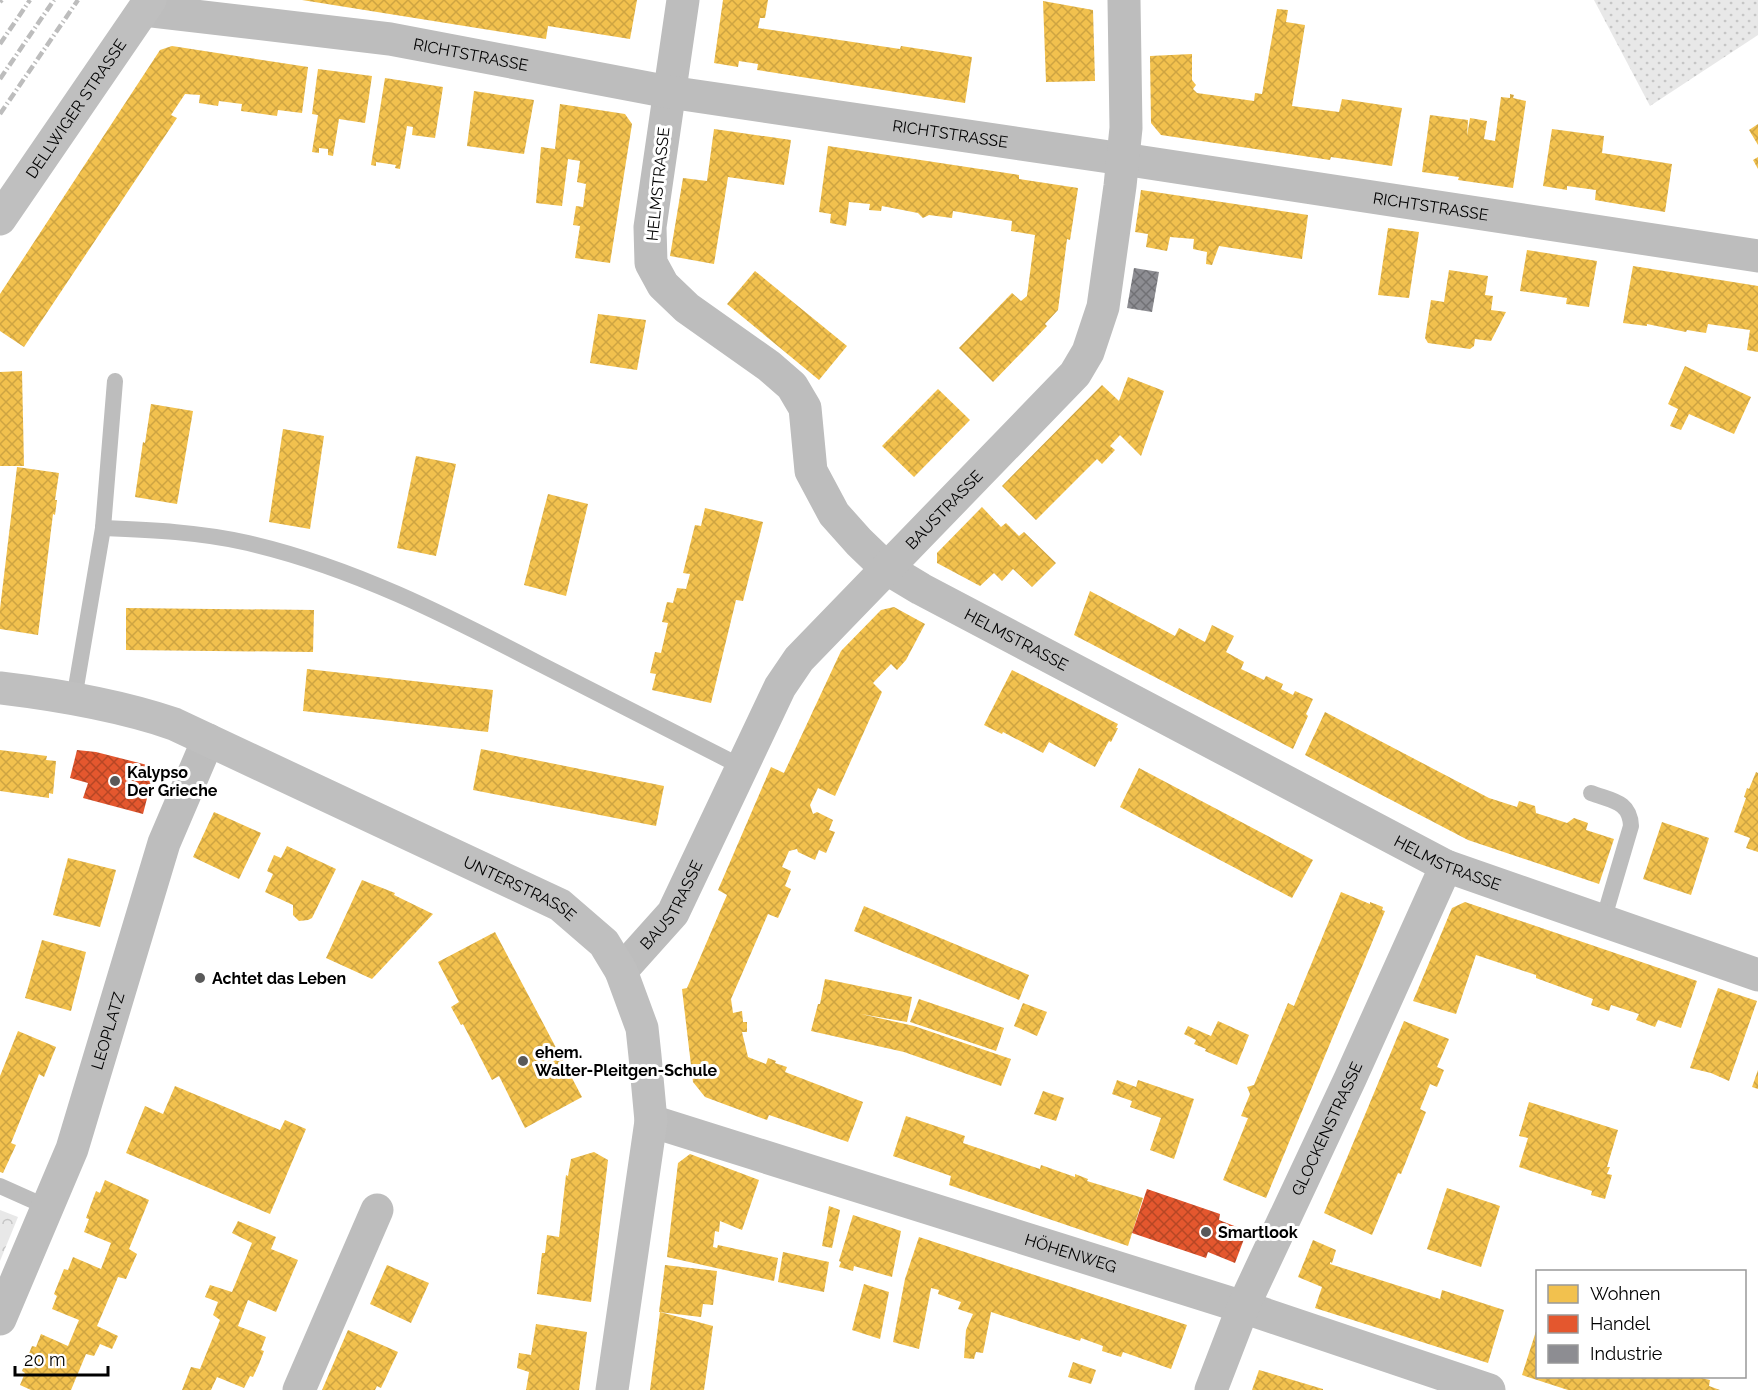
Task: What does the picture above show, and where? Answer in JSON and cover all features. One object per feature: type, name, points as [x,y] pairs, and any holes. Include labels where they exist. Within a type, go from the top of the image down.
[{"type":"street","name":"HELMSTRASSE","points":[[683,0],[650,227],[651,263],[663,285],[687,308],[769,366],[792,387],[805,408],[811,471],[834,514],[886,568],[921,589],[1446,866],[1758,975]]},
{"type":"street","name":"BAUSTRASSE","points":[[621,971],[673,913],[780,687],[799,659],[1075,374],[1088,352],[1103,308],[1123,159],[1126,128],[1124,0]]},
{"type":"street","name":"RICHTSTRASSE","points":[[147,5],[390,39],[669,92],[1758,256]]},
{"type":"street","name":"DELLWIGER STRASSE","points":[[0,219],[147,5]]},
{"type":"street","name":"UNTERSTRASSE","points":[[0,688],[136,711],[174,724],[560,905],[604,943],[621,971],[642,1028],[651,1121],[612,1390]]},
{"type":"street","name":"LEOPLATZ","points":[[0,1319],[72,1149],[164,843],[208,740]]},
{"type":"street","name":"GLOCKENSTRASSE","points":[[1211,1390],[1243,1307],[1350,1079],[1446,866]]},
{"type":"street","name":"HÖHENWEG","points":[[651,1121],[1243,1307],[1489,1390]]},
{"type":"street","points":[[299,1390],[377,1210]]},
{"type":"lane","points":[[74,699],[104,528],[115,381]]},
{"type":"lane","points":[[104,528],[190,533],[246,543],[309,560],[378,585],[467,625],[742,767]]},
{"type":"lane","points":[[1591,793],[1624,805],[1630,813],[1631,826],[1603,921]]},
{"type":"lane","points":[[0,1186],[47,1208]]},
{"type":"green space","points":[[1594,0],[1758,0],[1758,35],[1650,106]]},
{"type":"green space","points":[[0,1210],[18,1217],[0,1261]]},
{"type":"building: Wohnen","points":[[302,0],[637,0],[630,39],[548,26],[546,39]]},
{"type":"building: Wohnen","points":[[723,0],[768,0],[765,18],[760,18],[758,28],[972,57],[965,103],[757,70],[758,64],[739,61],[738,67],[714,63]]},
{"type":"building: Wohnen","points":[[1043,1],[1093,10],[1095,81],[1046,82]]},
{"type":"building: Wohnen","points":[[1277,9],[1288,10],[1286,22],[1305,25],[1292,106],[1339,112],[1342,99],[1402,108],[1392,166],[1331,157],[1330,160],[1161,135],[1151,123],[1150,56],[1192,54],[1192,80],[1196,85],[1193,89],[1197,93],[1254,101],[1255,93],[1262,94]]},
{"type":"building: Wohnen","points":[[172,46],[308,67],[302,113],[278,110],[277,116],[241,111],[242,104],[219,101],[218,106],[199,103],[200,95],[185,94],[171,115],[177,118],[24,347],[0,331],[0,294],[160,50]]},
{"type":"building: Wohnen","points":[[318,69],[372,76],[365,123],[339,119],[333,156],[328,155],[328,149],[319,148],[319,153],[312,152],[318,115],[312,114]]},
{"type":"building: Wohnen","points":[[385,78],[443,87],[435,138],[412,135],[413,127],[407,126],[400,169],[395,168],[396,165],[376,162],[376,166],[371,165]]},
{"type":"building: Wohnen","points":[[474,91],[534,100],[524,154],[467,146]]},
{"type":"building: Wohnen","points":[[1510,94],[1514,95],[1513,98],[1526,101],[1513,188],[1422,172],[1430,115],[1468,120],[1467,136],[1470,118],[1487,121],[1484,139],[1495,141],[1501,97],[1510,98]]},
{"type":"building: Wohnen","points":[[560,104],[625,114],[632,124],[610,263],[575,258],[580,226],[573,225],[576,206],[583,207],[586,184],[577,182],[580,161],[568,159],[562,206],[536,203],[541,147],[555,149]]},
{"type":"building: Wohnen","points":[[1758,124],[1758,145],[1749,130]]},
{"type":"building: Wohnen","points":[[714,129],[791,140],[784,185],[728,177],[714,264],[670,256],[683,178],[707,181]]},
{"type":"building: Wohnen","points":[[1552,129],[1604,136],[1602,153],[1672,164],[1665,212],[1595,200],[1596,190],[1567,186],[1567,190],[1543,186]]},
{"type":"building: Wohnen","points":[[828,146],[1019,175],[1019,179],[1078,188],[1070,240],[1067,239],[1058,310],[1045,324],[1047,326],[993,382],[959,348],[1012,293],[1021,301],[1027,296],[1035,235],[1011,231],[1012,221],[953,211],[952,218],[929,215],[923,218],[918,213],[882,206],[881,211],[869,210],[870,204],[849,202],[846,226],[830,223],[831,214],[819,212]]},
{"type":"building: Wohnen","points":[[1758,157],[1758,169],[1753,160]]},
{"type":"building: Wohnen","points":[[1141,190],[1308,215],[1302,259],[1219,246],[1212,265],[1206,264],[1207,252],[1193,249],[1194,239],[1170,237],[1167,251],[1146,247],[1148,234],[1135,232]]},
{"type":"building: Wohnen","points":[[1388,228],[1419,232],[1409,298],[1378,295]]},
{"type":"building: Wohnen","points":[[1527,250],[1597,261],[1589,307],[1566,304],[1567,298],[1520,291]]},
{"type":"building: Wohnen","points":[[1633,266],[1758,286],[1758,352],[1747,350],[1750,330],[1708,324],[1706,333],[1687,330],[1686,332],[1647,324],[1647,326],[1623,323]]},
{"type":"building: Wohnen","points":[[1449,270],[1488,276],[1485,295],[1493,296],[1491,310],[1506,312],[1491,341],[1475,339],[1474,346],[1470,349],[1428,343],[1425,338],[1431,300],[1444,302]]},
{"type":"building: Wohnen","points":[[755,271],[847,346],[819,380],[727,304]]},
{"type":"building: Wohnen","points":[[598,314],[646,320],[637,370],[590,363]]},
{"type":"building: Wohnen","points":[[1685,366],[1751,397],[1734,434],[1689,414],[1681,430],[1670,426],[1678,409],[1668,404]]},
{"type":"building: Wohnen","points":[[22,371],[24,466],[0,466],[0,372]]},
{"type":"building: Wohnen","points":[[1128,377],[1164,391],[1141,456],[1120,435],[1110,446],[1115,450],[1102,464],[1097,459],[1036,520],[1002,486],[1102,385],[1119,401]]},
{"type":"building: Wohnen","points":[[938,389],[970,420],[914,477],[882,446]]},
{"type":"building: Wohnen","points":[[151,404],[193,411],[177,504],[135,497]]},
{"type":"building: Wohnen","points":[[283,429],[324,436],[310,529],[269,522]]},
{"type":"building: Wohnen","points":[[416,456],[456,464],[436,556],[397,548]]},
{"type":"building: Wohnen","points":[[17,467],[59,473],[38,635],[0,629],[0,609]]},
{"type":"building: Wohnen","points":[[548,494],[588,504],[566,596],[524,585]]},
{"type":"building: Wohnen","points":[[982,507],[1001,527],[1006,523],[1019,536],[1024,532],[1056,563],[1032,587],[1013,569],[1002,581],[994,573],[980,586],[937,563],[937,553]]},
{"type":"building: Wohnen","points":[[705,508],[763,522],[743,601],[736,600],[711,703],[652,690],[656,674],[650,673],[655,652],[661,653],[668,623],[662,622],[667,602],[673,603],[677,588],[686,589],[690,574],[683,573],[695,525],[701,526]]},
{"type":"building: Wohnen","points":[[1090,591],[1175,636],[1179,628],[1205,642],[1212,625],[1234,636],[1226,652],[1244,662],[1241,669],[1264,680],[1266,676],[1283,684],[1281,689],[1293,695],[1295,691],[1313,699],[1293,749],[1074,635]]},
{"type":"building: Wohnen","points":[[894,607],[925,624],[906,660],[897,670],[891,664],[873,683],[882,692],[835,796],[818,788],[810,805],[813,814],[817,812],[833,820],[829,830],[835,832],[826,853],[819,850],[815,860],[798,852],[797,849],[789,851],[782,867],[791,871],[785,886],[791,889],[778,918],[768,914],[731,999],[733,1013],[742,1011],[743,1022],[747,1022],[747,1032],[742,1032],[748,1057],[766,1064],[768,1058],[776,1061],[775,1063],[787,1067],[785,1072],[863,1102],[848,1142],[769,1115],[767,1120],[705,1097],[693,1082],[682,989],[687,988],[727,895],[718,890],[771,767],[784,773],[841,651],[881,610]]},
{"type":"building: Wohnen","points":[[126,608],[314,610],[313,652],[126,650]]},
{"type":"building: Wohnen","points":[[307,669],[493,690],[488,732],[303,711]]},
{"type":"building: Wohnen","points":[[1012,670],[1118,724],[1111,742],[1109,741],[1095,767],[1049,742],[1043,753],[1003,732],[1002,734],[984,725]]},
{"type":"building: Wohnen","points":[[1325,712],[1489,798],[1517,807],[1519,801],[1535,806],[1536,813],[1567,823],[1574,818],[1588,823],[1586,830],[1614,839],[1599,884],[1468,840],[1305,755]]},
{"type":"building: Wohnen","points":[[481,749],[664,786],[656,826],[473,790]]},
{"type":"building: Wohnen","points":[[0,750],[47,756],[46,760],[56,761],[53,794],[49,793],[49,798],[0,791]]},
{"type":"building: Wohnen","points":[[1139,768],[1313,860],[1292,898],[1120,807]]},
{"type":"building: Wohnen","points":[[1756,772],[1758,773],[1758,852],[1746,848],[1750,838],[1734,832],[1746,798],[1744,797],[1747,788],[1749,789]]},
{"type":"building: Wohnen","points":[[214,812],[261,833],[239,879],[193,857]]},
{"type":"building: Wohnen","points":[[1662,822],[1709,838],[1691,895],[1643,879]]},
{"type":"building: Wohnen","points":[[287,846],[336,869],[312,918],[308,920],[299,921],[293,915],[293,905],[265,892],[273,874],[267,871],[274,855],[281,858]]},
{"type":"building: Wohnen","points":[[68,858],[116,870],[100,927],[53,915]]},
{"type":"building: Wohnen","points":[[362,880],[395,893],[394,895],[433,914],[372,979],[326,958]]},
{"type":"building: Wohnen","points":[[1341,892],[1383,907],[1382,910],[1385,911],[1266,1198],[1223,1180],[1248,1118],[1241,1116],[1250,1094],[1247,1087],[1254,1085],[1288,1003],[1294,1006]]},
{"type":"building: Wohnen","points":[[1465,902],[1697,981],[1681,1028],[1658,1020],[1655,1027],[1636,1020],[1639,1014],[1611,1005],[1609,1011],[1591,1005],[1593,999],[1536,978],[1536,975],[1476,955],[1456,1014],[1413,1001],[1452,908]]},
{"type":"building: Wohnen","points":[[864,906],[1029,975],[1019,1000],[854,931]]},
{"type":"building: Wohnen","points":[[495,932],[582,1097],[525,1128],[499,1076],[492,1080],[463,1024],[461,1025],[451,1007],[459,1002],[438,962]]},
{"type":"building: Wohnen","points":[[42,940],[86,952],[71,1011],[25,998]]},
{"type":"building: Wohnen","points":[[825,979],[912,997],[907,1022],[861,1014],[914,1026],[1011,1059],[1001,1086],[904,1052],[811,1031]]},
{"type":"building: Wohnen","points":[[1718,988],[1757,1001],[1729,1081],[1711,1073],[1690,1068]]},
{"type":"building: Wohnen","points":[[919,999],[1004,1028],[996,1051],[910,1022]]},
{"type":"building: Wohnen","points":[[1023,1003],[1047,1012],[1037,1036],[1014,1026]]},
{"type":"building: Wohnen","points":[[1218,1021],[1249,1035],[1237,1065],[1205,1051],[1206,1049],[1194,1044],[1196,1040],[1184,1034],[1188,1026],[1211,1036]]},
{"type":"building: Wohnen","points":[[1404,1021],[1449,1039],[1437,1067],[1444,1070],[1437,1087],[1430,1084],[1420,1109],[1426,1112],[1401,1174],[1398,1173],[1372,1235],[1324,1213]]},
{"type":"building: Wohnen","points":[[18,1031],[56,1047],[44,1077],[39,1074],[11,1143],[16,1145],[3,1173],[0,1172],[0,1076]]},
{"type":"building: Wohnen","points":[[1758,1070],[1758,1089],[1752,1087]]},
{"type":"building: Wohnen","points":[[1117,1080],[1136,1087],[1138,1080],[1194,1099],[1174,1159],[1150,1150],[1161,1118],[1130,1107],[1132,1101],[1112,1094]]},
{"type":"building: Wohnen","points":[[175,1086],[280,1130],[285,1120],[306,1129],[270,1214],[126,1153],[145,1106],[163,1114]]},
{"type":"building: Wohnen","points":[[1043,1091],[1064,1098],[1056,1121],[1034,1114]]},
{"type":"building: Wohnen","points":[[1529,1102],[1618,1130],[1607,1167],[1610,1167],[1607,1174],[1612,1175],[1605,1199],[1591,1195],[1592,1191],[1519,1167],[1528,1138],[1519,1136]]},
{"type":"building: Wohnen","points":[[906,1116],[965,1136],[963,1143],[1040,1169],[1041,1165],[1075,1177],[1075,1174],[1088,1179],[1087,1181],[1143,1198],[1128,1246],[949,1185],[951,1176],[893,1156]]},
{"type":"building: Wohnen","points":[[594,1152],[608,1160],[591,1302],[537,1294],[542,1253],[545,1253],[547,1235],[559,1237],[566,1175],[568,1176],[571,1159]]},
{"type":"building: Wohnen","points":[[690,1154],[759,1180],[742,1230],[720,1221],[719,1232],[715,1231],[713,1247],[717,1248],[718,1245],[778,1258],[774,1281],[667,1257],[678,1163]]},
{"type":"building: Wohnen","points":[[105,1180],[149,1200],[129,1249],[137,1254],[126,1279],[118,1277],[97,1326],[118,1336],[112,1349],[100,1344],[94,1356],[86,1354],[71,1390],[31,1390],[20,1385],[25,1373],[22,1371],[32,1346],[36,1347],[41,1334],[68,1346],[79,1320],[52,1309],[57,1296],[54,1294],[64,1269],[68,1270],[73,1257],[101,1269],[111,1243],[84,1232],[89,1219],[86,1218],[96,1191],[100,1193]]},
{"type":"building: Wohnen","points":[[1447,1188],[1500,1206],[1481,1267],[1427,1249]]},
{"type":"building: Wohnen","points":[[829,1206],[840,1210],[832,1248],[822,1246]]},
{"type":"building: Wohnen","points":[[853,1215],[901,1231],[892,1277],[854,1266],[853,1271],[839,1267]]},
{"type":"building: Wohnen","points":[[238,1221],[276,1237],[271,1249],[298,1260],[276,1312],[248,1300],[238,1326],[266,1337],[259,1364],[253,1377],[250,1376],[244,1388],[217,1377],[211,1390],[182,1390],[191,1367],[200,1369],[220,1320],[213,1315],[218,1302],[205,1297],[210,1285],[232,1292],[252,1243],[232,1233]]},
{"type":"building: Wohnen","points":[[919,1237],[1187,1325],[1171,1369],[1123,1352],[1121,1357],[1102,1351],[1103,1346],[1081,1338],[1080,1341],[991,1312],[983,1353],[976,1352],[974,1359],[964,1358],[966,1330],[973,1314],[958,1309],[961,1302],[938,1294],[939,1290],[931,1288],[919,1349],[893,1342],[905,1279]]},
{"type":"building: Wohnen","points":[[1313,1240],[1336,1250],[1330,1264],[1440,1299],[1442,1290],[1504,1310],[1488,1363],[1315,1308],[1322,1287],[1298,1277]]},
{"type":"building: Wohnen","points":[[783,1252],[829,1262],[824,1292],[778,1282]]},
{"type":"building: Wohnen","points":[[387,1265],[429,1283],[411,1323],[370,1304]]},
{"type":"building: Wohnen","points":[[665,1265],[717,1271],[713,1305],[703,1304],[701,1317],[659,1312]]},
{"type":"building: Wohnen","points":[[864,1284],[889,1292],[880,1339],[852,1330]]},
{"type":"building: Wohnen","points":[[660,1312],[713,1326],[704,1390],[650,1390]]},
{"type":"building: Wohnen","points":[[536,1324],[587,1332],[579,1390],[526,1390],[529,1372],[517,1368],[519,1353],[531,1355]]},
{"type":"building: Wohnen","points":[[348,1330],[398,1352],[381,1388],[377,1386],[375,1390],[322,1390]]},
{"type":"building: Wohnen","points":[[1536,1331],[1536,1378],[1702,1378],[1710,1380],[1709,1386],[1720,1390],[1568,1390],[1522,1375]]},
{"type":"building: Wohnen","points":[[1073,1362],[1096,1370],[1091,1384],[1068,1377]]},
{"type":"building: Wohnen","points":[[1259,1370],[1323,1389],[1323,1390],[1252,1390]]},
{"type":"building: Handel","name":"Kalypso Der Grieche","points":[[77,750],[96,752],[155,767],[143,814],[83,798],[88,783],[70,778]]},
{"type":"building: Handel","points":[[1147,1189],[1220,1214],[1219,1220],[1247,1231],[1235,1263],[1208,1252],[1206,1258],[1132,1233]]},
{"type":"building: Industrie","points":[[1134,268],[1159,272],[1152,312],[1127,308]]},
{"type":"railway","points":[[0,44],[30,0]]},
{"type":"railway","points":[[0,79],[54,0]]},
{"type":"railway","points":[[0,114],[78,0]]},
{"type":"place","name":"Kalypso Der Grieche","points":[[115,781]]},
{"type":"place","name":"Achtet das Leben","points":[[200,978]]},
{"type":"place","name":"ehem. Walter-Pleitgen-Schule","points":[[523,1061]]},
{"type":"place","name":"Smartlook","points":[[1206,1232]]}]
